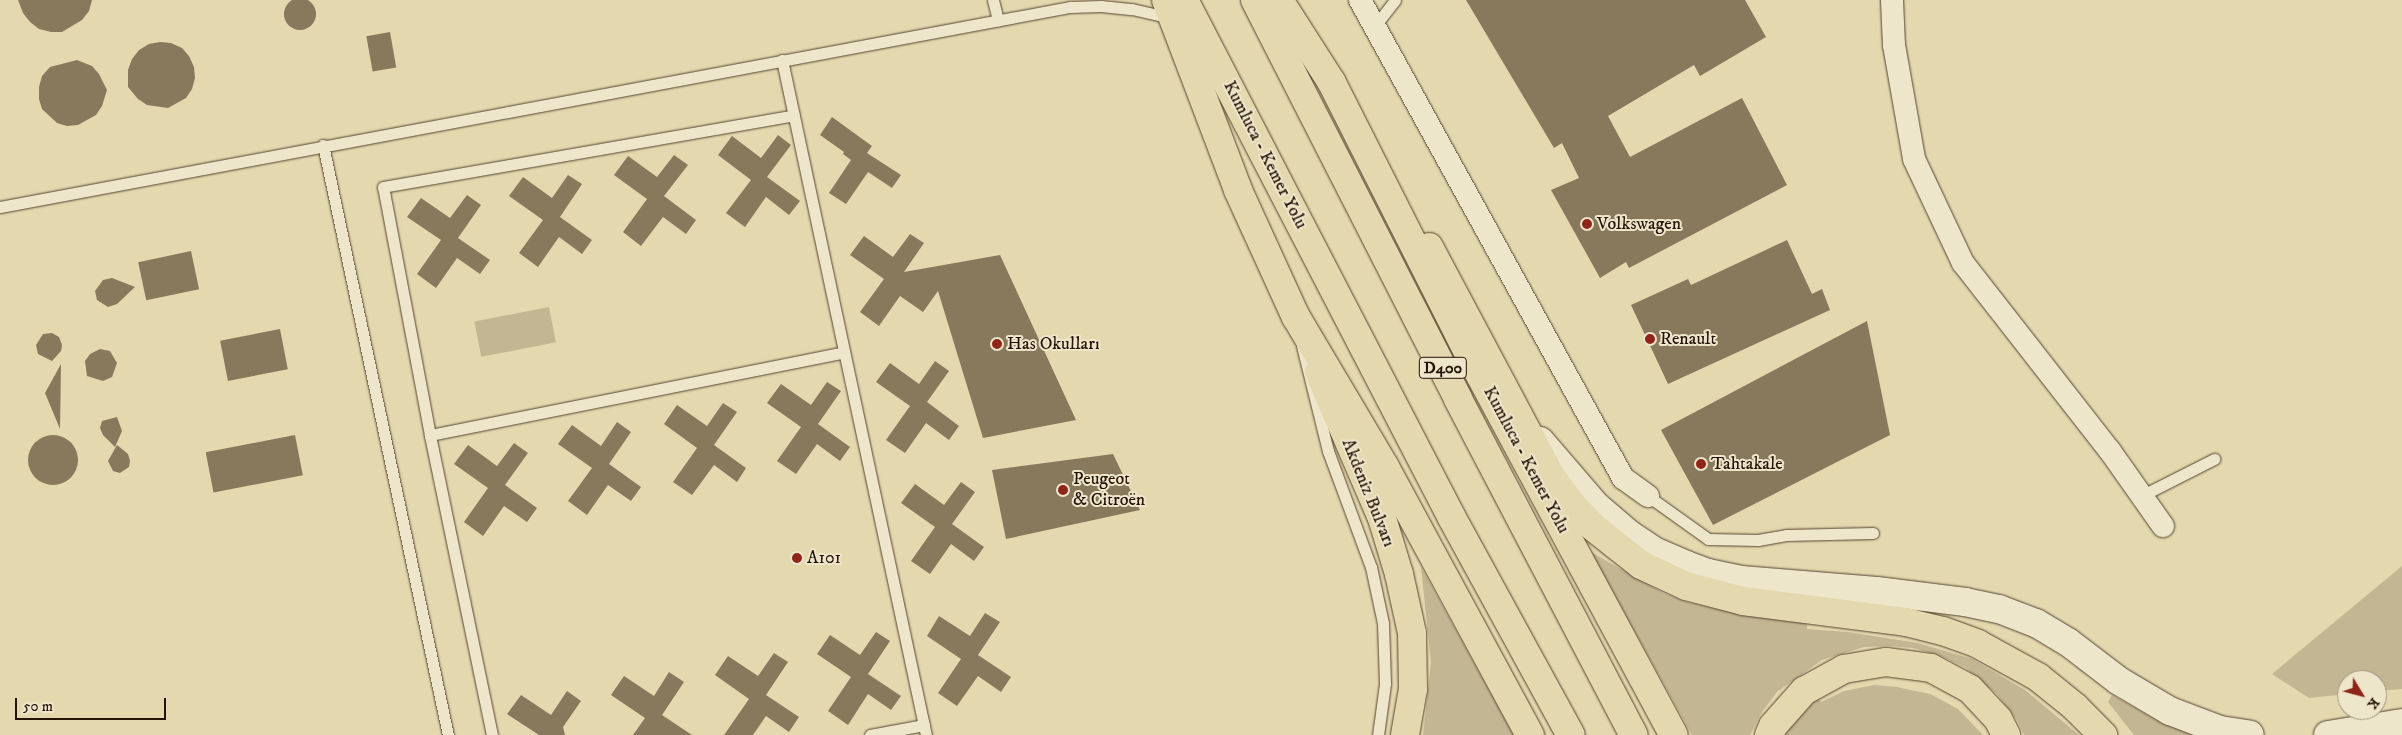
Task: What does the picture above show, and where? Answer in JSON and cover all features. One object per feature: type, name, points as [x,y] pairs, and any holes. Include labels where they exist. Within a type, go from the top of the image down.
[{"type":"main road","name":"Kumluca - Kemer Yolu","points":[[1255,0],[1483,447],[1634,735]]},
{"type":"main road","name":"Kumluca - Kemer Yolu","points":[[1279,0],[1332,83],[1475,366],[1674,735]]},
{"type":"main road","name":"Kumluca - Kemer Yolu","points":[[1174,6],[1201,32],[1452,518],[1571,735]]},
{"type":"main road","name":"Kumluca - Kemer Yolu","points":[[1174,6],[1238,190],[1296,317],[1385,467],[1530,735]]},
{"type":"main road","points":[[1332,83],[1406,206],[1552,478],[1572,505],[1593,527],[1641,565],[1686,586],[1743,601],[1906,622],[1943,631],[1978,644],[2038,678],[2075,707],[2103,735]]},
{"type":"main road","name":"Akdeniz Bulvarı","points":[[1296,317],[1382,518],[1399,574],[1412,633],[1412,689],[1405,735]]},
{"type":"main road","points":[[1769,735],[1773,726],[1804,691],[1844,669],[1886,662],[1931,668],[1970,689],[1998,719],[2006,735]]},
{"type":"street","points":[[1360,0],[1623,478],[1648,496]]},
{"type":"street","points":[[1892,0],[1894,46],[1914,159],[1963,263],[2143,495],[2163,526]]},
{"type":"street","points":[[1516,411],[1596,506],[1629,534],[1656,552],[1671,559],[1708,573],[1741,580],[1877,591],[1965,602],[1999,609],[2036,624],[2068,642],[2119,681],[2170,711],[2220,730],[2250,735]]},
{"type":"street","points":[[2328,735],[2402,725]]},
{"type":"street","points":[[2384,735],[2402,725]]},
{"type":"lane","points":[[993,0],[998,20]]},
{"type":"lane","points":[[1023,15],[1064,0]]},
{"type":"lane","points":[[1374,27],[1395,0]]},
{"type":"lane","points":[[0,207],[1023,15],[1070,7],[1101,6],[1132,9],[1174,6]]},
{"type":"lane","points":[[782,60],[925,730],[870,735]]},
{"type":"lane","points":[[492,735],[430,435],[382,186],[794,115]]},
{"type":"lane","points":[[323,146],[448,735]]},
{"type":"lane","points":[[1296,317],[1328,452],[1371,568],[1383,623],[1385,684],[1378,735]]},
{"type":"lane","points":[[430,435],[844,352]]},
{"type":"lane","points":[[2143,495],[2214,459]]},
{"type":"lane","points":[[1648,496],[1708,539],[1758,540],[1786,535],[1873,533]]},
{"type":"shaded area","points":[[549,307],[556,342],[481,357],[474,322]]},
{"type":"shaded area","points":[[1591,552],[1663,593],[1687,602],[1740,614],[1807,622],[1807,629],[1848,632],[1918,643],[1972,659],[2025,690],[2079,735],[2024,735],[2017,720],[1997,694],[1966,668],[1941,656],[1913,648],[1890,646],[1864,647],[1822,660],[1777,692],[1762,712],[1750,735],[1692,735]]},
{"type":"shaded area","points":[[2402,566],[2402,689],[2387,690],[2387,670],[2337,670],[2337,695],[2309,698],[2272,674]]},
{"type":"shaded area","points":[[1421,567],[1514,735],[1423,735],[1431,662]]},
{"type":"shaded area","points":[[1874,685],[1897,687],[1930,694],[1958,709],[1983,735],[1785,735],[1799,714],[1818,698],[1821,702],[1844,691]]},
{"type":"shaded area","points":[[2112,695],[2160,722],[2193,735],[2134,735],[2108,702]]},
{"type":"building","points":[[300,-2],[306,-1],[311,3],[315,8],[315,20],[311,25],[306,29],[300,30],[294,29],[289,25],[285,20],[284,14],[285,8],[289,3],[294,-1]]},
{"type":"building","points":[[18,0],[92,0],[89,11],[82,20],[62,32],[51,32],[39,29],[30,22],[23,13]]},
{"type":"building","points":[[1466,0],[1745,0],[1766,37],[1700,76],[1694,65],[1608,116],[1630,157],[1742,98],[1787,185],[1629,268],[1626,262],[1600,278],[1551,190],[1579,178],[1562,143],[1554,148]]},
{"type":"building","points":[[390,32],[396,67],[373,72],[366,36]]},
{"type":"building","points":[[171,43],[182,48],[189,56],[194,67],[195,78],[192,89],[186,98],[168,108],[147,105],[138,99],[128,87],[128,70],[132,59],[139,50],[149,44]]},
{"type":"building","points":[[77,60],[92,66],[99,74],[107,90],[102,106],[96,115],[78,125],[67,126],[57,123],[42,109],[39,99],[39,87],[42,76],[50,67]]},
{"type":"building","points":[[832,117],[872,146],[867,153],[901,175],[892,188],[868,172],[846,204],[829,193],[851,160],[843,154],[844,152],[820,135]]},
{"type":"building","points":[[778,135],[791,145],[767,177],[800,201],[789,215],[766,197],[745,227],[726,213],[751,180],[718,155],[732,136],[761,158]]},
{"type":"building","points":[[674,155],[688,165],[664,196],[696,220],[686,234],[663,217],[641,246],[623,232],[647,199],[614,175],[628,156],[657,177]]},
{"type":"building","points":[[568,175],[582,184],[560,217],[592,240],[582,254],[559,237],[538,267],[519,253],[543,220],[509,196],[523,177],[552,198]]},
{"type":"building","points":[[467,195],[481,205],[458,238],[490,260],[480,274],[457,258],[436,288],[417,274],[441,240],[407,217],[421,198],[450,218]]},
{"type":"building","name":"Has Okulları","points":[[910,234],[924,243],[904,272],[1000,255],[1076,420],[983,438],[938,291],[923,312],[900,296],[879,326],[860,312],[884,279],[850,255],[864,236],[893,257]]},
{"type":"building","points":[[1787,240],[1812,294],[1822,289],[1830,310],[1668,384],[1631,305],[1688,279],[1691,285]]},
{"type":"building","points":[[191,251],[199,289],[146,300],[138,262]]},
{"type":"building","points":[[112,278],[135,287],[117,304],[108,307],[97,300],[95,291],[103,280]]},
{"type":"building","points":[[1867,321],[1890,435],[1713,525],[1661,430]]},
{"type":"building","points":[[280,329],[288,369],[228,381],[220,341]]},
{"type":"building","points":[[52,333],[59,337],[62,345],[61,351],[52,361],[38,354],[36,345],[43,334]]},
{"type":"building","points":[[100,349],[110,351],[117,363],[112,377],[103,381],[87,376],[85,361],[90,354]]},
{"type":"building","points":[[935,361],[949,371],[927,402],[959,426],[949,440],[926,423],[905,453],[886,440],[910,406],[876,382],[890,363],[919,384]]},
{"type":"building","points":[[61,364],[60,429],[45,393]]},
{"type":"building","points":[[827,382],[841,391],[818,424],[850,447],[840,461],[817,444],[796,474],[777,461],[801,427],[767,403],[781,384],[811,405]]},
{"type":"building","points":[[723,403],[737,412],[714,445],[746,468],[737,482],[714,465],[692,495],[673,482],[697,448],[664,424],[677,405],[707,426]]},
{"type":"building","points":[[117,417],[122,431],[115,447],[103,435],[100,428],[102,421]]},
{"type":"building","points":[[617,422],[631,432],[609,464],[641,487],[631,501],[608,485],[587,515],[568,501],[592,468],[558,444],[572,425],[601,446]]},
{"type":"building","points":[[53,435],[67,439],[74,446],[78,460],[74,474],[67,481],[53,485],[39,481],[32,474],[28,460],[32,446],[39,439]]},
{"type":"building","points":[[295,435],[303,475],[213,493],[206,452]]},
{"type":"building","points":[[514,443],[528,453],[505,485],[537,508],[527,522],[504,506],[483,536],[464,522],[488,488],[454,464],[468,445],[497,466]]},
{"type":"building","points":[[117,445],[128,454],[130,461],[129,467],[120,473],[113,471],[108,461]]},
{"type":"building","name":"Peugeot & Citroën","points":[[1113,454],[1140,510],[1006,539],[992,470]]},
{"type":"building","points":[[961,482],[975,492],[952,524],[984,547],[974,561],[951,544],[930,574],[911,561],[935,527],[901,503],[915,484],[944,505]]},
{"type":"building","points":[[985,613],[1000,622],[978,655],[1011,677],[1001,692],[978,676],[957,706],[938,693],[961,659],[927,636],[939,616],[970,636]]},
{"type":"building","points":[[876,632],[890,641],[868,674],[901,696],[891,710],[868,694],[848,725],[828,711],[851,677],[817,654],[830,635],[860,655]]},
{"type":"building","points":[[774,653],[788,662],[766,695],[799,717],[789,732],[766,716],[753,735],[724,735],[749,699],[715,675],[728,656],[758,676]]},
{"type":"building","points":[[669,672],[684,682],[662,715],[692,735],[633,735],[645,718],[611,695],[624,676],[654,696]]},
{"type":"building","points":[[567,691],[581,701],[563,727],[565,735],[539,735],[507,714],[521,695],[551,715]]},
{"type":"place","name":"Volkswagen","points":[[1587,224]]},
{"type":"place","name":"Renault","points":[[1650,339]]},
{"type":"place","name":"Has Okulları","points":[[997,344]]},
{"type":"place","name":"Tahtakale","points":[[1701,464]]},
{"type":"place","name":"Peugeot & Citroën","points":[[1063,490]]},
{"type":"place","name":"A101","points":[[797,558]]}]
